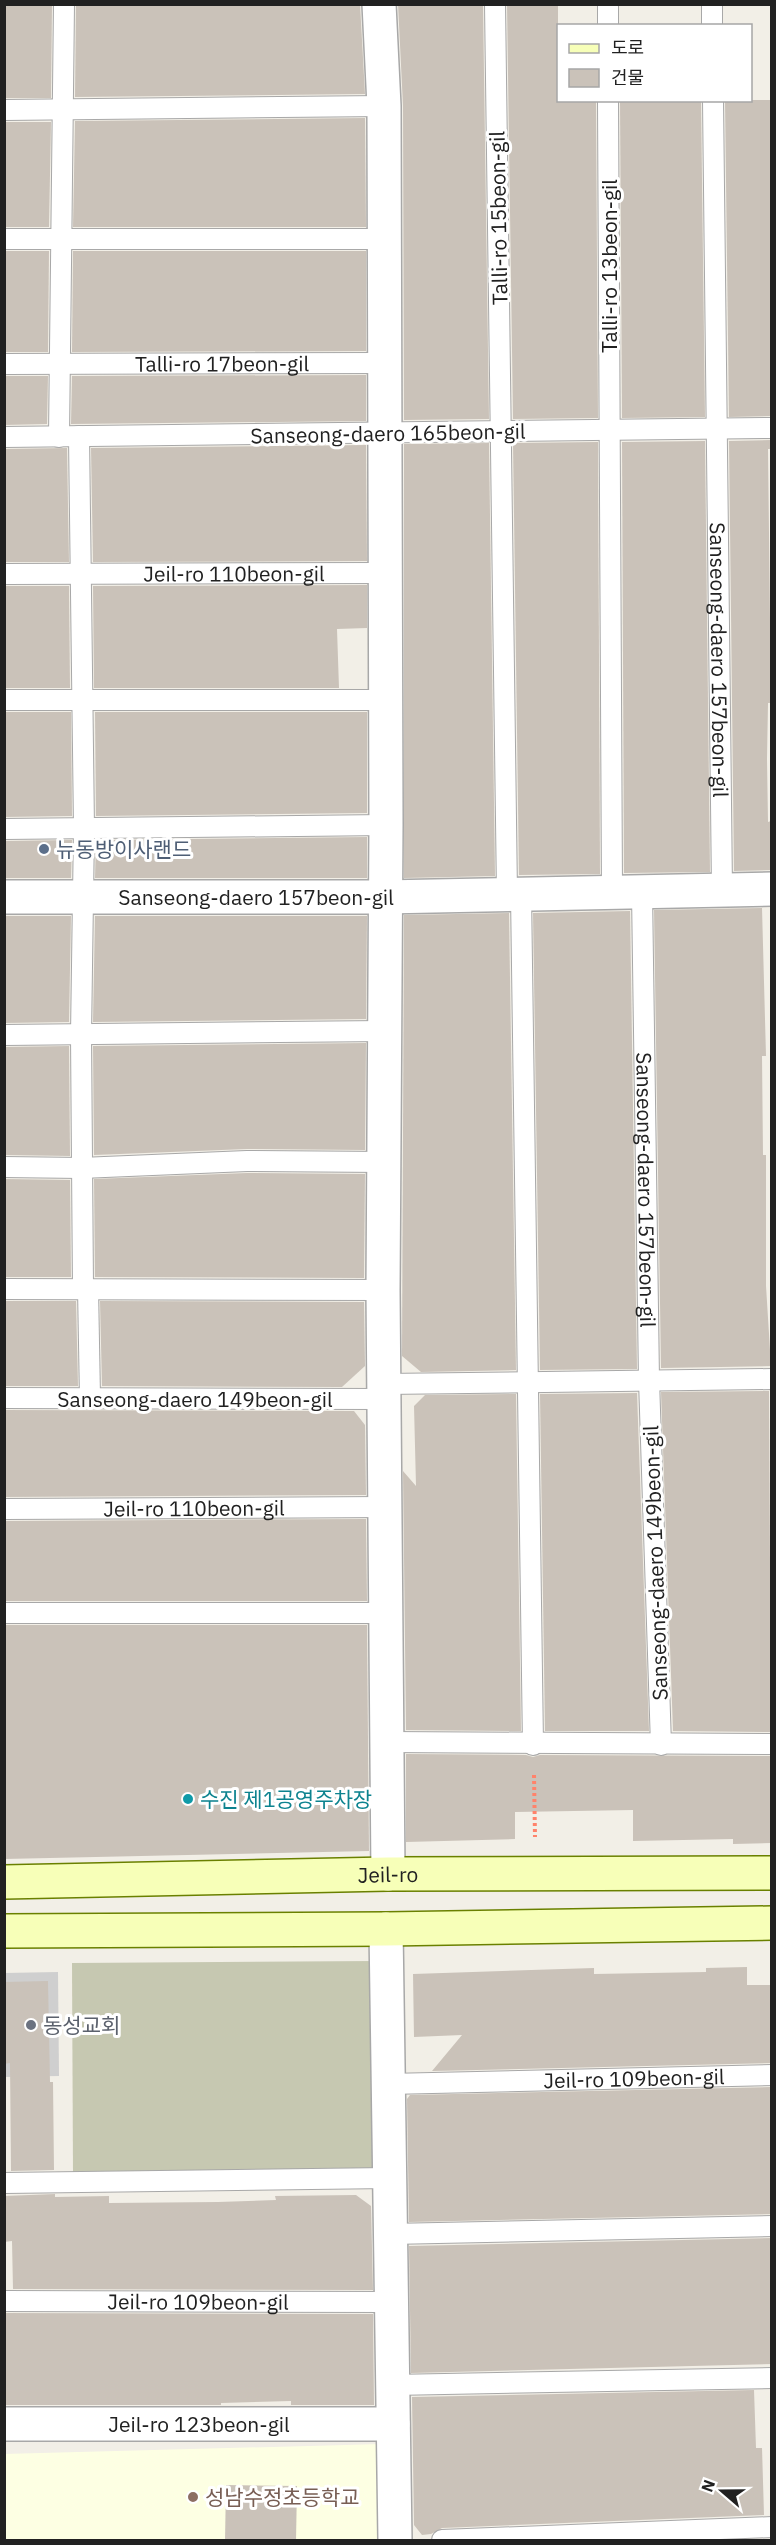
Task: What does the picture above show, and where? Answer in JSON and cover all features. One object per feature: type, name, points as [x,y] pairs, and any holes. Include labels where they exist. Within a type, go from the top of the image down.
[{"type":"main road","name":"Jeil-ro","points":[[4,1882],[388,1874],[771,1873]]},
{"type":"main road","points":[[4,1931],[386,1929],[771,1923]]},
{"type":"street","points":[[379,4],[384,106],[386,825],[383,1290],[388,1874]]},
{"type":"street","name":"Sanseong-daero 157beon-gil","points":[[4,897],[384,897],[771,889]]},
{"type":"street","points":[[386,1929],[394,2541]]},
{"type":"street","name":"Jeil-ro 123beon-gil","points":[[4,2424],[393,2424]]},
{"type":"lane","points":[[64,4],[60,364],[81,573],[84,828],[81,1168],[90,1398]]},
{"type":"lane","name":"Talli-ro 15beon-gil","points":[[495,4],[501,432]]},
{"type":"lane","points":[[608,4],[608,24]]},
{"type":"lane","points":[[712,4],[712,24]]},
{"type":"lane","name":"Talli-ro 13beon-gil","points":[[608,102],[610,431]]},
{"type":"lane","points":[[713,102],[717,429]]},
{"type":"lane","points":[[4,110],[384,106]]},
{"type":"lane","points":[[4,239],[384,239]]},
{"type":"lane","name":"Talli-ro 17beon-gil","points":[[4,364],[384,363]]},
{"type":"lane","name":"Sanseong-daero 165beon-gil","points":[[4,437],[771,428]]},
{"type":"lane","name":"Sanseong-daero 157beon-gil","points":[[717,429],[722,890]]},
{"type":"lane","name":"Sanseong-daero 157beon-gil","points":[[610,431],[627,892],[649,1380]]},
{"type":"lane","points":[[501,432],[527,1382],[533,1744]]},
{"type":"lane","name":"Jeil-ro 110beon-gil","points":[[4,574],[385,573]]},
{"type":"lane","points":[[4,700],[385,700]]},
{"type":"lane","points":[[4,829],[386,825]]},
{"type":"lane","points":[[4,1035],[384,1032]]},
{"type":"lane","points":[[4,1167],[81,1168],[247,1161],[384,1162]]},
{"type":"lane","points":[[4,1289],[383,1290]]},
{"type":"lane","name":"Sanseong-daero 149beon-gil","points":[[4,1398],[385,1392],[527,1382],[771,1379]]},
{"type":"lane","name":"Sanseong-daero 149beon-gil","points":[[649,1380],[661,1745]]},
{"type":"lane","name":"Jeil-ro 110beon-gil","points":[[4,1509],[385,1507]]},
{"type":"lane","points":[[4,1613],[385,1613]]},
{"type":"lane","points":[[388,1742],[771,1744]]},
{"type":"lane","name":"Jeil-ro 109beon-gil","points":[[388,2084],[771,2074]]},
{"type":"lane","points":[[4,2183],[389,2178]]},
{"type":"lane","points":[[390,2234],[771,2226]]},
{"type":"lane","name":"Jeil-ro 109beon-gil","points":[[4,2301],[391,2302]]},
{"type":"lane","points":[[392,2385],[771,2378]]},
{"type":"lane","points":[[442,2541],[771,2527]]},
{"type":"path","points":[[533,1744],[536,1874]]},
{"type":"shaded area","points":[[377,1961],[377,2172],[73,2174],[72,1963]]},
{"type":"shaded area","name":"동성교회","points":[[58,1972],[59,2076],[5,2077],[4,1973]]},
{"type":"shaded area","name":"성남수정초등학교","points":[[382,2444],[381,2540],[5,2540],[4,2454]]},
{"type":"building","points":[[4,4],[52,4],[51,98],[4,98]]},
{"type":"building","points":[[76,4],[360,4],[365,94],[75,97]]},
{"type":"building","points":[[398,4],[483,4],[489,419],[404,420],[403,106]]},
{"type":"building","points":[[507,4],[558,4],[557,102],[596,102],[598,418],[513,419]]},
{"type":"building","points":[[771,100],[771,416],[729,417],[725,102]]},
{"type":"building","points":[[620,102],[701,102],[705,417],[622,418]]},
{"type":"building","points":[[365,118],[366,227],[73,227],[75,121]]},
{"type":"building","points":[[4,122],[51,122],[49,227],[4,227]]},
{"type":"building","points":[[4,251],[49,251],[48,352],[4,352]]},
{"type":"building","points":[[73,251],[366,251],[366,351],[72,352]]},
{"type":"building","points":[[366,375],[366,421],[71,424],[72,376]]},
{"type":"building","points":[[4,376],[48,376],[47,424],[4,425]]},
{"type":"building","points":[[771,440],[771,449],[768,449],[771,703],[768,703],[767,759],[771,870],[734,871],[729,441]]},
{"type":"building","points":[[705,441],[710,872],[624,873],[622,442]]},
{"type":"building","points":[[598,442],[600,874],[519,875],[513,443]]},
{"type":"building","points":[[489,443],[495,876],[404,878],[404,444]]},
{"type":"building","points":[[366,445],[367,561],[93,562],[91,448]]},
{"type":"building","points":[[67,448],[69,562],[4,562],[4,449]]},
{"type":"building","points":[[367,585],[367,628],[337,629],[339,688],[94,688],[93,586]]},
{"type":"building","points":[[4,586],[69,586],[70,688],[4,688]]},
{"type":"building","points":[[4,712],[71,712],[72,816],[4,817]]},
{"type":"building","points":[[95,712],[367,712],[367,813],[96,816]]},
{"type":"building","points":[[367,837],[367,878],[95,878],[96,840]]},
{"type":"building","points":[[72,840],[71,878],[4,878],[4,841]]},
{"type":"building","points":[[762,908],[766,1056],[762,1056],[763,1155],[766,1155],[766,1286],[771,1366],[661,1368],[654,910]]},
{"type":"building","points":[[630,911],[637,1369],[540,1370],[533,913]]},
{"type":"building","points":[[509,913],[516,1370],[421,1372],[402,1356],[404,915]]},
{"type":"building","points":[[4,916],[71,916],[69,1022],[4,1023]]},
{"type":"building","points":[[95,916],[367,916],[366,1019],[93,1022]]},
{"type":"building","points":[[366,1043],[365,1150],[247,1149],[94,1155],[93,1046]]},
{"type":"building","points":[[69,1046],[70,1156],[4,1155],[4,1047]]},
{"type":"building","points":[[247,1173],[365,1174],[364,1278],[95,1277],[94,1179]]},
{"type":"building","points":[[4,1179],[70,1180],[71,1277],[4,1277]]},
{"type":"building","points":[[4,1301],[76,1301],[78,1386],[4,1386]]},
{"type":"building","points":[[100,1301],[364,1302],[365,1366],[342,1387],[102,1386]]},
{"type":"building","points":[[769,1391],[771,1732],[673,1731],[661,1392]]},
{"type":"building","points":[[637,1393],[649,1731],[545,1731],[540,1394]]},
{"type":"building","points":[[516,1394],[521,1731],[406,1730],[403,1471],[416,1486],[414,1406],[425,1395]]},
{"type":"building","points":[[4,1410],[354,1411],[365,1425],[366,1495],[4,1497]]},
{"type":"building","points":[[366,1519],[367,1601],[4,1601],[4,1521]]},
{"type":"building","points":[[4,1625],[367,1625],[369,1851],[4,1859]]},
{"type":"building","points":[[406,1754],[526,1755],[533,1757],[540,1755],[771,1756],[771,1843],[733,1844],[733,1839],[633,1841],[633,1810],[515,1812],[515,1839],[406,1842]]},
{"type":"building","points":[[747,1967],[747,1985],[771,1985],[771,2063],[432,2071],[462,2035],[414,2037],[413,1974],[594,1968],[594,1974],[706,1972],[706,1968]]},
{"type":"building","points":[[48,1981],[54,2170],[11,2171],[10,2063],[4,2064],[4,1982]]},
{"type":"building","points":[[771,2087],[771,2214],[409,2222],[407,2099],[410,2095]]},
{"type":"building","points":[[55,2194],[55,2197],[109,2196],[109,2203],[218,2202],[276,2200],[275,2196],[356,2195],[371,2206],[373,2290],[13,2289],[12,2241],[4,2242],[4,2196]]},
{"type":"building","points":[[771,2238],[771,2364],[411,2373],[409,2246]]},
{"type":"building","points":[[4,2313],[373,2314],[374,2405],[291,2405],[291,2401],[221,2403],[221,2405],[4,2405]]},
{"type":"building","points":[[754,2390],[756,2448],[762,2448],[764,2515],[442,2528],[431,2534],[422,2535],[414,2525],[412,2397]]},
{"type":"building","points":[[226,2485],[297,2486],[296,2541],[225,2541]]},
{"type":"place","name":"뉴동방이사랜드","points":[[44,849]]},
{"type":"place","name":"수진 제1공영주차장","points":[[188,1799]]},
{"type":"place","name":"동성교회","points":[[31,2025]]},
{"type":"place","name":"성남수정초등학교","points":[[193,2497]]}]
